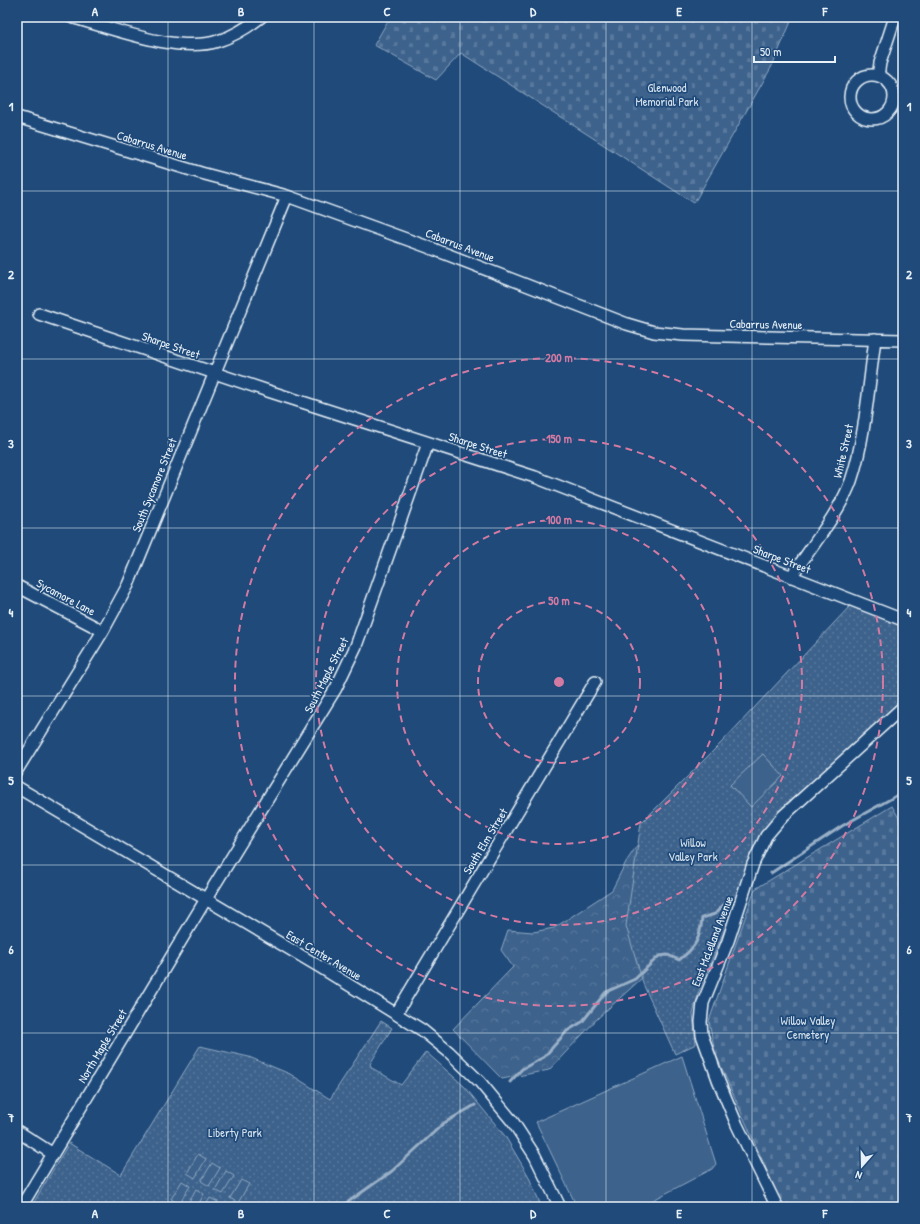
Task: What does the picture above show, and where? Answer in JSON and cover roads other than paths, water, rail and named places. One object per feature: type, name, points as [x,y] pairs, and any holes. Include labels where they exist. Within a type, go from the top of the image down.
[{"type":"street","points":[[71,17],[158,41],[188,45],[217,42],[244,30],[261,17]]},
{"type":"street","points":[[878,76],[880,63],[895,17]]},
{"type":"street","name":"Cabarrus Avenue","points":[[17,117],[201,173],[287,196],[428,247],[627,324],[654,332],[683,335],[903,340]]},
{"type":"street","name":"South Sycamore Street","points":[[17,770],[103,631],[128,585],[287,196]]},
{"type":"street","name":"Sharpe Street","points":[[39,314],[560,486],[903,620]]},
{"type":"street","name":"White Street","points":[[791,577],[834,514],[851,482],[862,433],[875,340]]},
{"type":"street","name":"South Maple Street","points":[[206,899],[336,688],[356,646],[428,443]]},
{"type":"street","name":"Sycamore Lane","points":[[17,586],[103,631]]},
{"type":"street","name":"South Elm Street","points":[[396,1014],[595,682]]},
{"type":"street","name":"East McLelland Avenue","points":[[777,1207],[737,1125],[719,1082],[702,1035],[701,1022],[703,1003],[728,941],[752,864],[766,836],[783,816],[903,707]]},
{"type":"street","name":"East Center Avenue","points":[[17,787],[206,899],[422,1030],[449,1052],[480,1082],[513,1122],[535,1156],[560,1207]]},
{"type":"street","name":"North Maple Street","points":[[21,1207],[206,899]]},
{"type":"street","points":[[17,1130],[53,1154]]},
{"type":"waterway","points":[[771,873],[842,826],[903,792]]},
{"type":"waterway","points":[[510,1082],[522,1069],[544,1057],[567,1031],[582,1022],[606,992],[635,979],[659,956],[668,955],[679,960],[685,955],[696,942],[700,932],[702,918],[715,914],[729,899]]},
{"type":"waterway","points":[[341,1207],[392,1171],[444,1123],[475,1105]]},
{"type":"park label","name":"Glenwood Memorial Park","points":[[667,94]]},
{"type":"park label","name":"Willow Valley Park","points":[[693,849]]},
{"type":"park label","name":"Willow Valley Cemetery","points":[[808,1027]]},
{"type":"park label","name":"Liberty Park","points":[[235,1132]]}]
